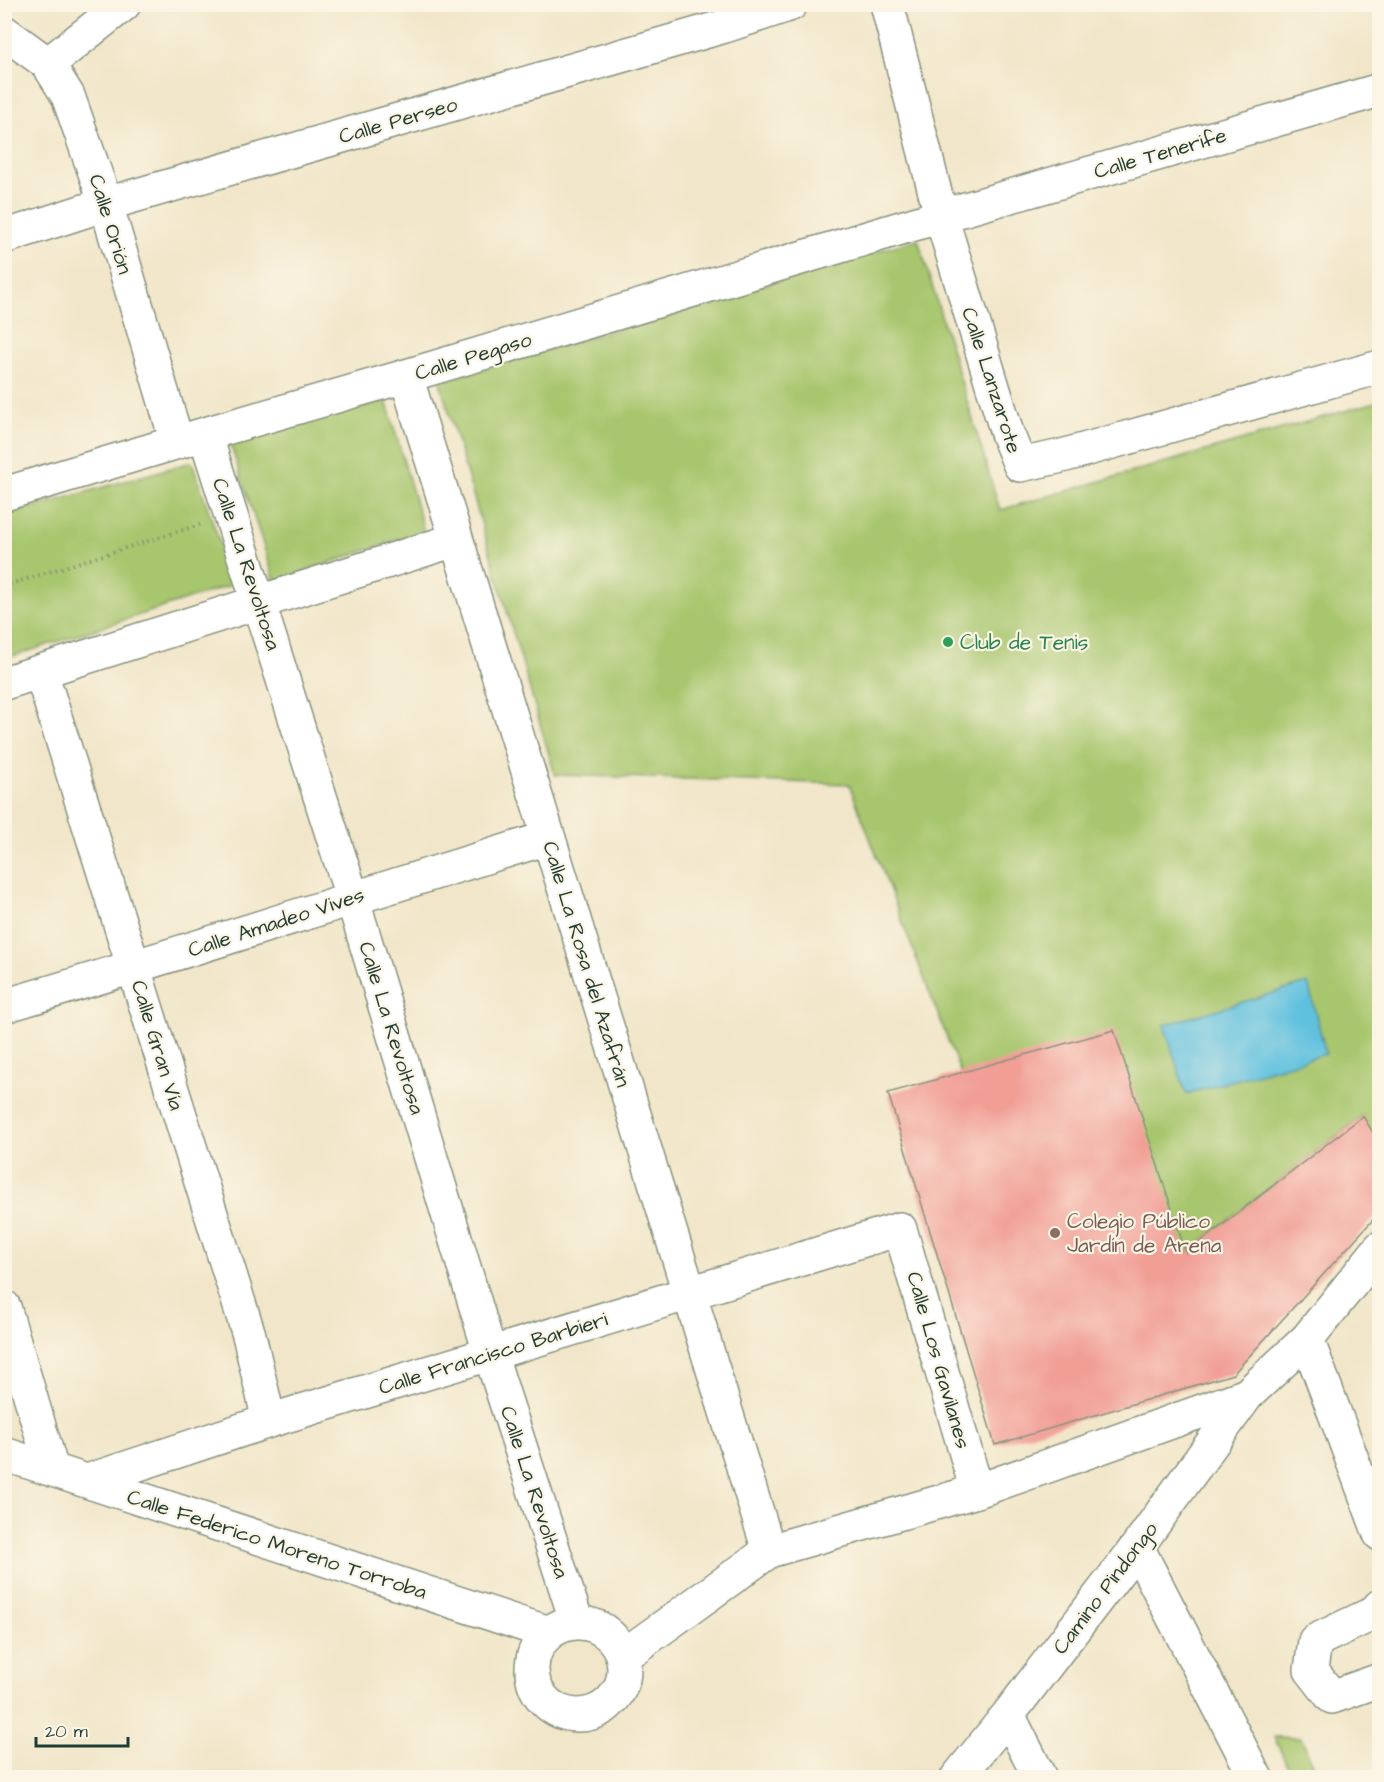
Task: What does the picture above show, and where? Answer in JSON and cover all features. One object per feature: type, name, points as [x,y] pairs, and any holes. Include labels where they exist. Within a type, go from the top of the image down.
[{"type":"street","points":[[48,64],[124,4]]},
{"type":"street","name":"Calle Perseo","points":[[4,237],[720,15],[791,4]]},
{"type":"street","name":"Calle Lanzarote","points":[[887,4],[941,216],[1007,433],[1020,465],[1062,456],[1380,367]]},
{"type":"street","name":"Calle Orión","points":[[4,32],[48,64],[68,96],[191,438]]},
{"type":"street","name":"Calle Tenerife","points":[[941,216],[1380,90]]},
{"type":"street","name":"Calle Pegaso","points":[[4,494],[941,216]]},
{"type":"street","name":"Calle La Rosa del Azafrán","points":[[406,376],[769,1551]]},
{"type":"street","name":"Calle La Revoltosa","points":[[191,438],[231,515],[352,897],[490,1353],[563,1628]]},
{"type":"street","points":[[4,683],[455,540]]},
{"type":"street","name":"Calle Gran Vía","points":[[41,672],[249,1335],[269,1421]]},
{"type":"street","name":"Calle Amadeo Vives","points":[[4,1006],[134,968],[352,897],[548,838]]},
{"type":"street","name":"Calle Francisco Barbieri","points":[[87,1481],[269,1421],[900,1229]]},
{"type":"street","name":"Calle Los Gavilanes","points":[[900,1229],[977,1491]]},
{"type":"street","points":[[623,1656],[769,1551],[977,1491],[1247,1395],[1307,1339],[1380,1248]]},
{"type":"street","points":[[4,1307],[52,1470]]},
{"type":"street","points":[[1307,1339],[1380,1534]]},
{"type":"street","name":"Camino Pindongo","points":[[957,1778],[1137,1547],[1247,1395]]},
{"type":"street","name":"Calle Federico Moreno Torroba","points":[[4,1454],[563,1628]]},
{"type":"street","points":[[1137,1547],[1256,1778]]},
{"type":"street","points":[[1380,1606],[1374,1613],[1314,1641],[1311,1670],[1332,1697],[1380,1680]]},
{"type":"street","points":[[592,1625],[606,1632],[617,1642],[623,1656],[625,1672],[621,1687],[613,1700],[602,1709],[587,1714],[572,1715],[557,1711],[545,1702],[536,1689],[532,1674],[533,1659],[539,1645],[563,1628],[592,1625]]},
{"type":"street","points":[[1008,1715],[1040,1778]]},
{"type":"path","points":[[4,586],[231,515]]},
{"type":"green space","name":"Club de Tenis","points":[[918,239],[1000,510],[1379,401],[1379,1144],[1362,1116],[1186,1253],[961,1074],[849,784],[555,775],[440,382]]},
{"type":"green space","points":[[386,400],[424,531],[275,581],[230,443]]},
{"type":"green space","points":[[192,462],[234,584],[5,659],[5,515]]},
{"type":"green space","points":[[1274,1737],[1301,1738],[1319,1777],[1293,1777]]},
{"type":"water","points":[[1308,983],[1326,1054],[1186,1094],[1164,1025]]},
{"type":"building","name":"Colegio Público Jardín de Arena","points":[[1114,1030],[1186,1253],[1363,1116],[1380,1144],[1380,1212],[1233,1374],[995,1445],[888,1093]]},
{"type":"place","name":"Club de Tenis","points":[[948,642]]},
{"type":"place","name":"Colegio Público Jardín de Arena","points":[[1055,1233]]}]
